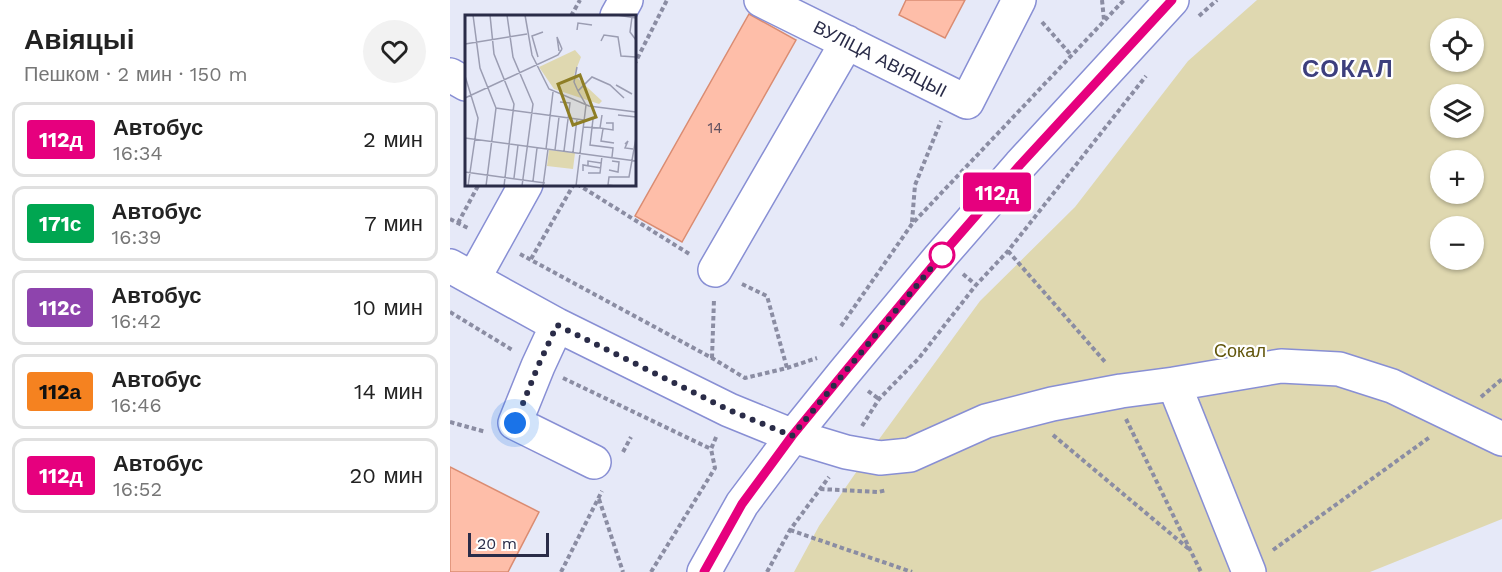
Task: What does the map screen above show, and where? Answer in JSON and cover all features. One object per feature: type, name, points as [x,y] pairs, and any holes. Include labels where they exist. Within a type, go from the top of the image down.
[{"type":"street","points":[[618,15],[626,0]]},
{"type":"street","name":"ВУЛІЦА АВІЯЦЫІ","points":[[761,0],[959,99]]},
{"type":"street","points":[[959,99],[1028,8]]},
{"type":"street","points":[[704,572],[742,504],[792,436],[940,257],[1020,165],[1183,10]]},
{"type":"street","points":[[715,270],[847,42]]},
{"type":"street","points":[[450,75],[465,83]]},
{"type":"street","points":[[525,186],[494,241],[462,272],[557,325],[729,410],[792,436],[846,452],[880,458],[910,455],[986,421],[1052,404],[1281,366],[1339,369],[1392,386],[1502,439]]},
{"type":"street","points":[[557,325],[515,423],[606,469]]},
{"type":"street","points":[[1174,384],[1248,570]]},
{"type":"path","points":[[572,15],[580,0]]},
{"type":"path","points":[[636,61],[667,0]]},
{"type":"path","points":[[1102,0],[1104,21]]},
{"type":"path","points":[[839,329],[912,224],[1124,0]]},
{"type":"path","points":[[1183,10],[1217,0]]},
{"type":"path","points":[[1028,8],[1071,55]]},
{"type":"path","points":[[879,399],[919,358],[976,285],[1008,251],[1152,69]]},
{"type":"path","points":[[912,224],[915,185],[959,99]]},
{"type":"path","points":[[458,223],[478,186]]},
{"type":"path","points":[[531,259],[573,186]]},
{"type":"path","points":[[494,241],[531,259],[745,378],[787,368],[819,357]]},
{"type":"path","points":[[1008,251],[1093,350],[1115,372],[1124,415],[1201,572]]},
{"type":"path","points":[[712,358],[715,270]]},
{"type":"path","points":[[450,312],[538,366],[711,449]]},
{"type":"path","points":[[1248,570],[1458,417]]},
{"type":"path","points":[[450,422],[486,432]]},
{"type":"path","points":[[1048,431],[1193,553]]},
{"type":"path","points":[[561,572],[598,497],[606,469],[631,437]]},
{"type":"path","points":[[606,469],[598,497],[623,572]]},
{"type":"path","points":[[651,572],[706,483]]},
{"type":"path","points":[[767,572],[790,530],[912,572]]},
{"type":"green space","name":"Сокал","points":[[1257,0],[1502,0],[1502,519],[1370,572],[794,572],[819,526],[980,301],[1075,207],[1188,61]]},
{"type":"building","points":[[906,0],[965,0],[945,38],[899,15]]},
{"type":"building","points":[[749,14],[796,40],[682,242],[635,216]]},
{"type":"building","points":[[450,467],[539,512],[508,572],[450,572]]},
{"type":"bus line","name":"112д","points":[[704,572],[742,504],[792,436],[940,257],[1020,165],[1172,0]]},
{"type":"district","name":"СОКАЛ","points":[[1348,69]]},
{"type":"route","points":[[515,423],[557,325],[729,410],[792,436],[942,255]]}]
